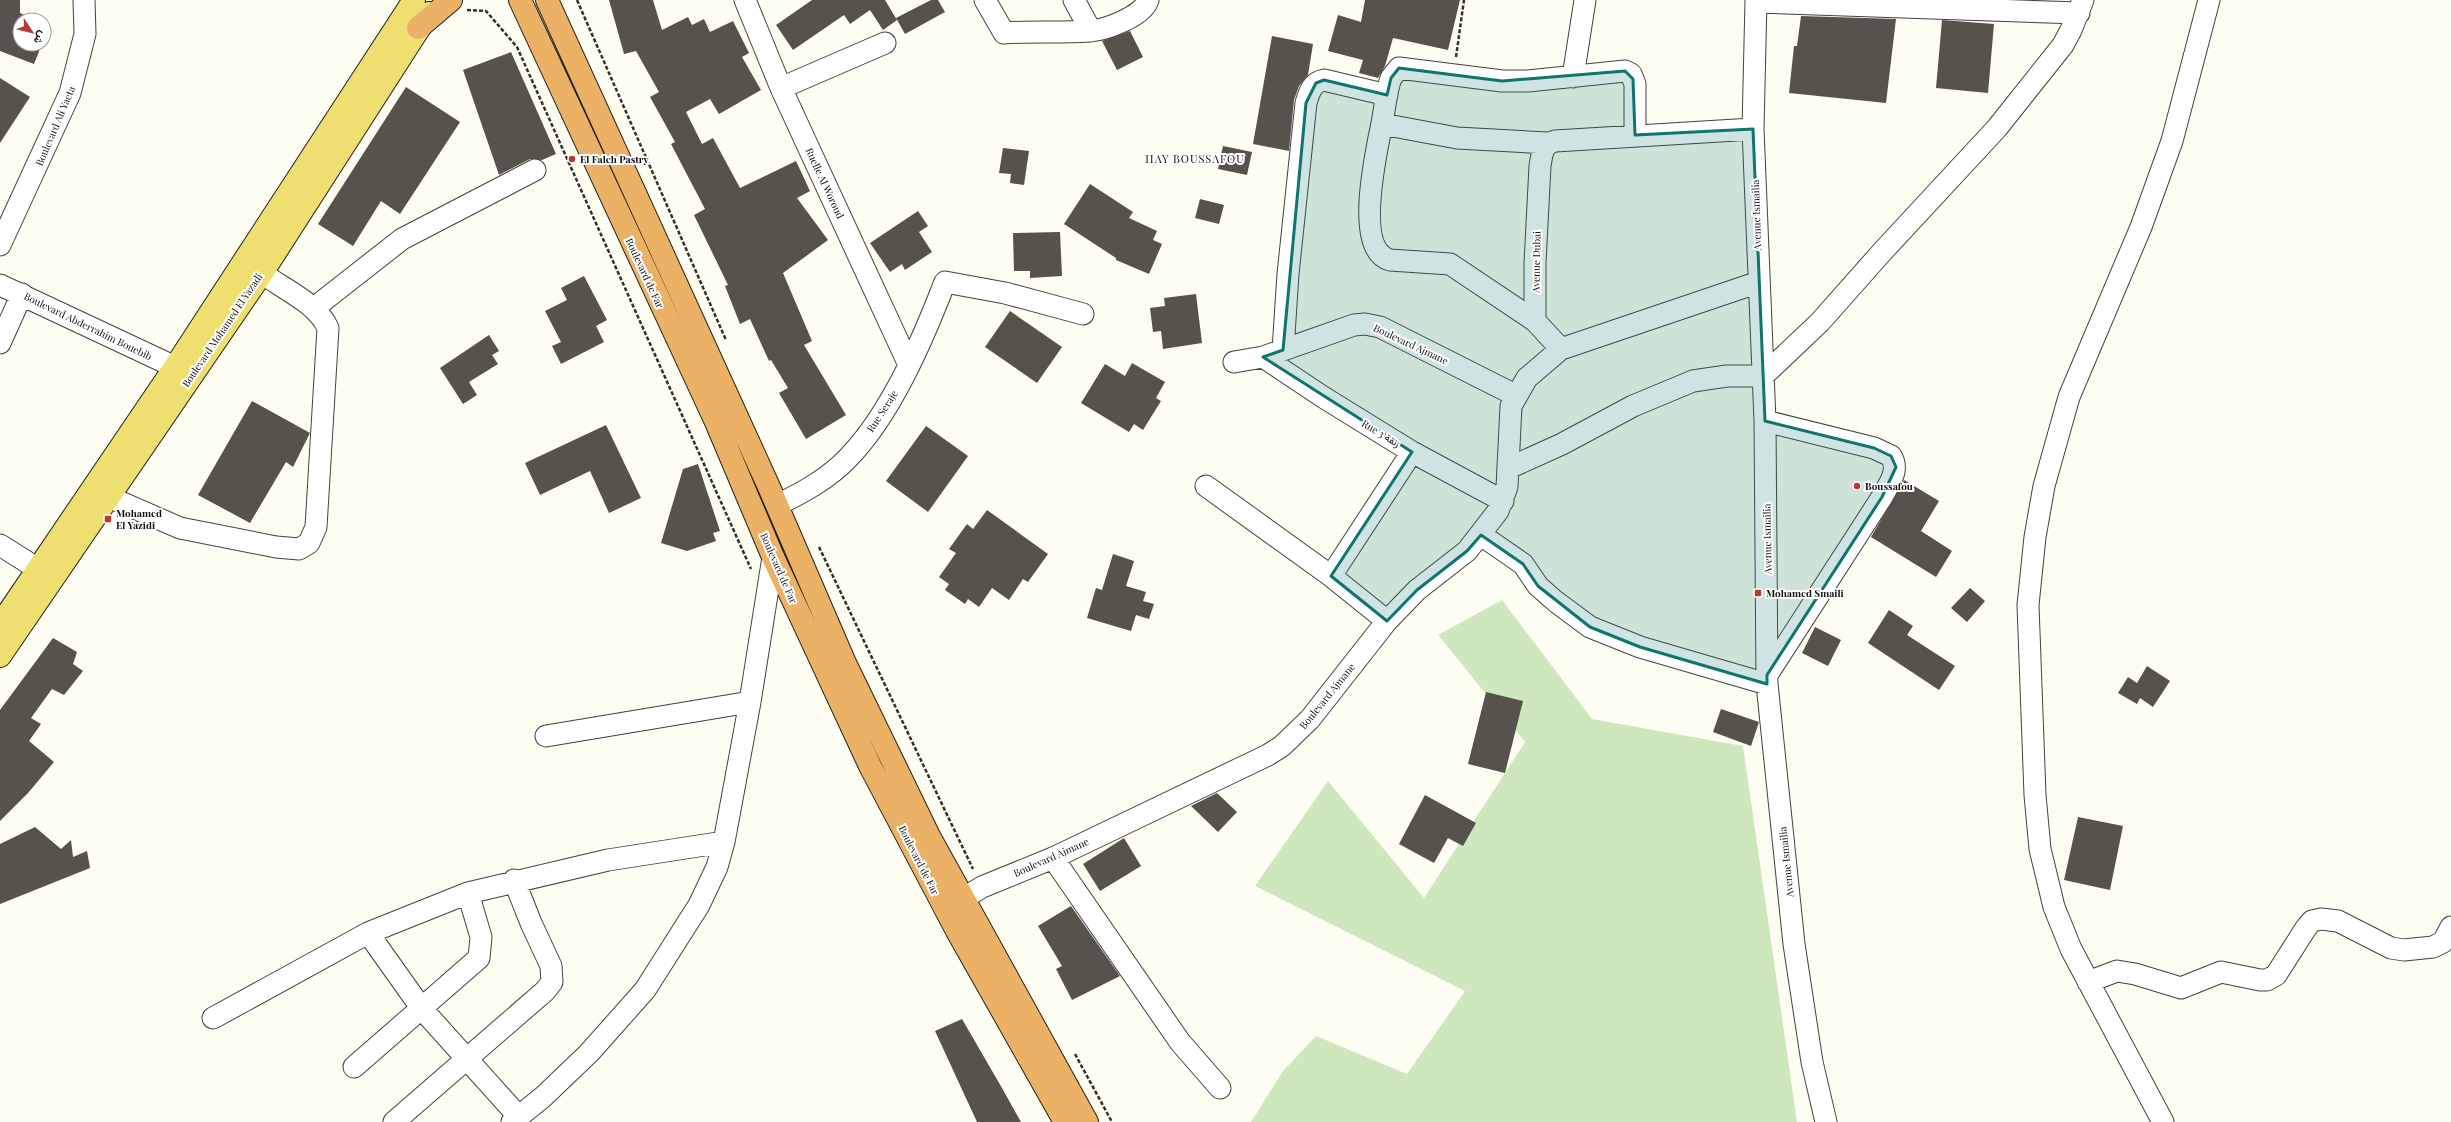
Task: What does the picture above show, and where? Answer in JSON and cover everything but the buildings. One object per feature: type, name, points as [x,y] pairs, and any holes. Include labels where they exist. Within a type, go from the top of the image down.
[{"type":"highway","points":[[504,0],[534,30]]},
{"type":"highway","name":"Boulevard de Far","points":[[520,0],[716,422],[773,557],[870,766],[957,931],[1065,1122]]},
{"type":"highway","name":"Boulevard de Far","points":[[547,0],[777,505],[849,670],[929,836],[973,892],[983,936],[1087,1122]]},
{"type":"highway","points":[[418,28],[457,5]]},
{"type":"main road","name":"Boulevard Mohamed El Yazadi","points":[[0,625],[175,367],[414,0]]},
{"type":"main road","name":"Boulevard Mohamed El Yazadi","points":[[0,656],[262,273],[418,28],[438,0]]},
{"type":"street","name":"Boulevard Ali Yaeta","points":[[0,245],[70,94],[85,34],[84,0]]},
{"type":"street","name":"Ruelle Al Woroud","points":[[745,0],[781,88],[909,364]]},
{"type":"street","points":[[985,0],[1004,33],[1091,31],[1121,22],[1143,6]]},
{"type":"street","points":[[1074,0],[1091,31]]},
{"type":"street","points":[[1573,77],[1585,0]]},
{"type":"street","points":[[2163,1122],[2071,949],[2054,907],[2040,849],[2035,795],[2028,605],[2034,537],[2044,486],[2070,397],[2141,227],[2169,148],[2193,67],[2209,0]]},
{"type":"street","points":[[1508,468],[1562,444],[1633,406],[1693,381],[1727,376],[1763,376],[1820,322],[1882,252],[1997,128],[2063,45],[2081,7],[1756,1]]},
{"type":"street","name":"Avenue Ismailia","points":[[1756,1],[1753,129],[1765,421],[1767,679],[1794,944],[1812,1062],[1826,1122]]},
{"type":"street","points":[[781,88],[885,43]]},
{"type":"street","points":[[1560,350],[1535,321],[1450,264],[1390,260],[1381,255],[1374,241],[1370,200],[1370,180],[1391,78],[1399,68],[1502,81],[1573,77],[1625,71],[1631,74],[1634,84],[1635,135]]},
{"type":"street","points":[[1283,350],[1288,274],[1306,103],[1309,93],[1316,83],[1324,80],[1387,95]]},
{"type":"street","points":[[1382,124],[1457,138],[1548,143],[1635,135],[1704,133],[1753,129]]},
{"type":"street","name":"Avenue Dubai","points":[[1535,321],[1535,263],[1540,166],[1542,152],[1548,143]]},
{"type":"street","points":[[314,308],[402,240],[535,170]]},
{"type":"street","points":[[109,497],[180,528],[197,533],[276,547],[299,549],[305,546],[313,537],[316,527],[328,328],[323,318],[314,308],[262,273]]},
{"type":"street","name":"Rue Seraje","points":[[777,505],[819,482],[848,458],[878,418],[909,364],[945,282],[1005,293],[1083,314]]},
{"type":"street","name":"Boulevard Ajmane","points":[[973,892],[1053,858],[1268,755],[1282,746],[1310,719],[1388,621],[1417,590],[1467,551],[1481,535],[1504,501],[1508,468],[1510,414],[1515,395],[1527,378],[1560,350],[1759,282]]},
{"type":"street","name":"Boulevard Abderrahim Bouebib","points":[[0,285],[175,367]]},
{"type":"street","points":[[0,343],[22,294]]},
{"type":"street","name":"Boulevard Ajmane","points":[[1234,362],[1263,357],[1354,325],[1372,325],[1515,395]]},
{"type":"street","name":"Rue 3 زنقة","points":[[1263,357],[1323,397],[1412,452],[1504,501]]},
{"type":"street","points":[[1481,535],[1523,564],[1538,586],[1555,601],[1590,627],[1634,645],[1767,679],[1882,497],[1896,467],[1891,456],[1874,448],[1765,421]]},
{"type":"street","points":[[1331,576],[1412,452]]},
{"type":"street","points":[[1206,486],[1331,576],[1388,621]]},
{"type":"street","points":[[0,545],[38,569]]},
{"type":"street","points":[[368,933],[422,1009],[467,1058],[516,1119],[589,1053],[645,990],[699,905],[717,867],[724,842],[750,702],[773,557]]},
{"type":"street","points":[[546,736],[750,702]]},
{"type":"street","points":[[213,1018],[368,933],[468,893],[514,880],[608,860],[724,842]]},
{"type":"street","points":[[1053,858],[1180,1042],[1220,1088]]},
{"type":"street","points":[[394,1122],[544,992],[553,979],[551,966],[531,923],[514,880]]},
{"type":"street","points":[[354,1067],[476,962],[481,954],[481,937],[468,893]]},
{"type":"street","points":[[2088,982],[2117,971],[2135,974],[2181,988],[2221,972],[2267,980],[2276,974],[2306,928],[2312,922],[2321,919],[2338,921],[2390,948],[2404,950],[2433,947],[2443,942],[2451,928]]},
{"type":"path","points":[[578,0],[728,343]]},
{"type":"path","points":[[1454,76],[1464,0]]},
{"type":"path","points":[[457,5],[486,11],[517,47],[753,573],[768,594]]},
{"type":"path","points":[[815,539],[973,892]]},
{"type":"path","points":[[1074,1053],[1112,1122]]},
{"type":"highlighted area","points":[[1399,68],[1502,81],[1625,71],[1633,79],[1635,135],[1753,129],[1765,421],[1874,448],[1891,456],[1896,467],[1882,497],[1767,675],[1767,684],[1640,647],[1590,627],[1538,586],[1523,564],[1481,535],[1467,551],[1417,590],[1387,621],[1331,576],[1412,452],[1263,357],[1283,350],[1306,103],[1316,83],[1324,80],[1387,95],[1391,78]]},
{"type":"green space","points":[[1502,600],[1592,719],[1743,746],[1797,1122],[1251,1122],[1283,1071],[1316,1036],[1407,1074],[1465,991],[1255,886],[1328,781],[1424,898],[1525,742],[1438,635]]},
{"type":"place","name":"El Faleh Pastry","points":[[572,159]]},
{"type":"place","name":"Boussafou","points":[[1857,486]]},
{"type":"place","name":"Mohamed El Yazidi","points":[[108,519]]},
{"type":"place","name":"Mohamed Smaili","points":[[1758,593]]},
{"type":"district","name":"HAY BOUSSAFOU","points":[[1195,159]]}]
